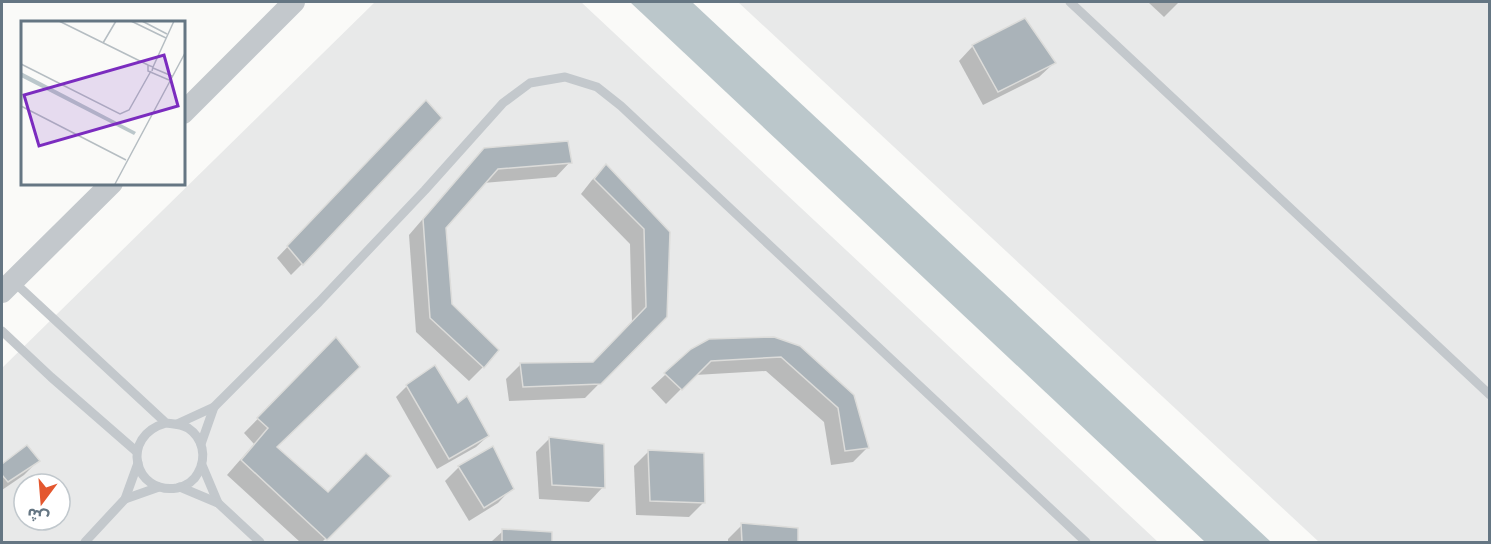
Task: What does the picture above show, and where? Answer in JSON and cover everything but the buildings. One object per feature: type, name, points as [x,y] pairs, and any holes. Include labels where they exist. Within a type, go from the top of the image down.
[{"type":"street","points":[[184,112],[294,2]]},
{"type":"street","points":[[7,286],[110,184]]},
{"type":"lane","points":[[1070,2],[1490,395]]},
{"type":"lane","points":[[177,424],[214,407],[319,302],[503,103],[530,83],[565,77],[597,87],[621,106],[1086,543]]},
{"type":"lane","points":[[7,286],[166,423]]},
{"type":"lane","points":[[2,331],[137,452]]},
{"type":"lane","points":[[201,444],[214,407]]},
{"type":"lane","points":[[166,423],[177,424],[187,427],[201,444],[202,465],[190,483],[169,489],[159,487],[149,482],[142,473],[137,452],[140,441],[155,426],[166,423]]},
{"type":"lane","points":[[85,543],[125,499],[138,463]]},
{"type":"lane","points":[[202,465],[218,502],[260,543]]},
{"type":"lane","points":[[125,499],[159,487]]},
{"type":"lane","points":[[180,487],[218,502]]},
{"type":"shaded area","points":[[375,2],[581,2],[1158,542],[2,542],[2,368]]},
{"type":"shaded area","points":[[630,2],[692,2],[1271,542],[1205,542]]},
{"type":"shaded area","points":[[738,2],[1489,2],[1489,542],[1319,542]]}]
